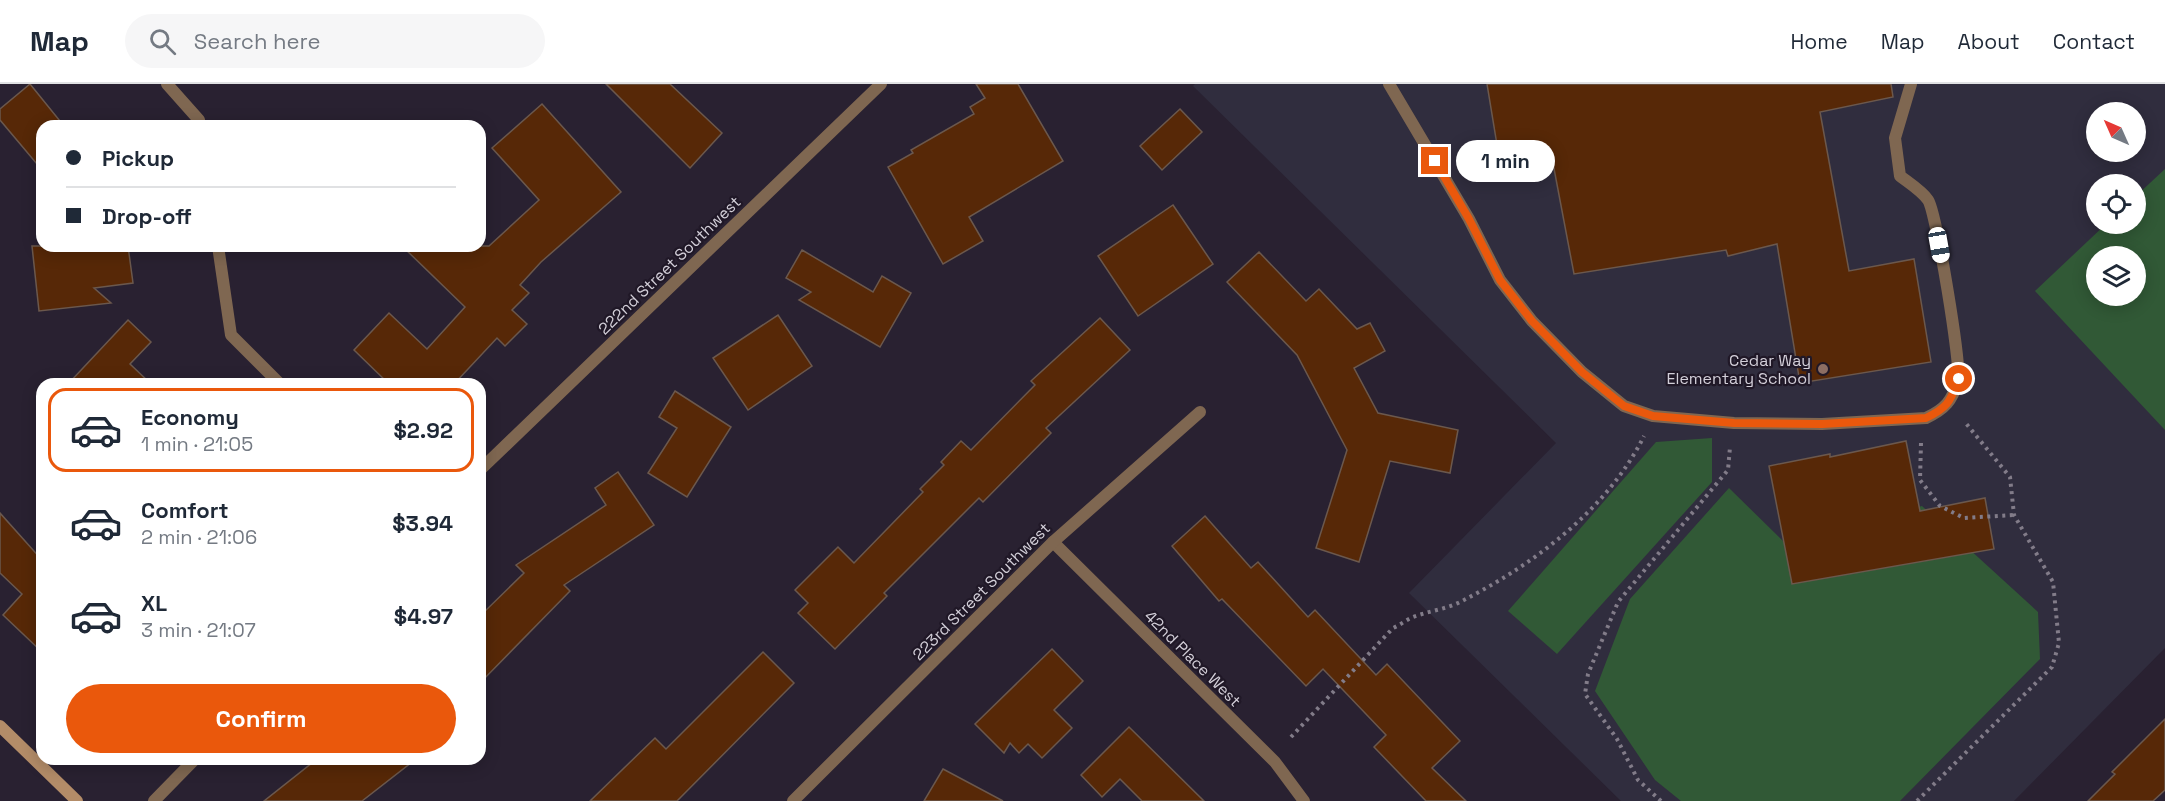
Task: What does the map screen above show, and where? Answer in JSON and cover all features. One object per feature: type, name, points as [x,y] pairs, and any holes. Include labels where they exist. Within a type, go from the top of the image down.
[{"type":"main road","points":[[0,726],[36,761]]},
{"type":"main road","points":[[40,765],[77,801]]},
{"type":"street","points":[[167,84],[199,120]]},
{"type":"street","name":"222nd Street Southwest","points":[[486,464],[881,84]]},
{"type":"street","points":[[1389,84],[1469,219],[1500,280],[1532,321],[1582,372],[1624,406],[1653,416],[1734,423],[1822,424],[1926,418],[1949,403],[1959,379],[1958,356],[1929,200],[1900,176],[1895,138],[1911,84]]},
{"type":"street","points":[[219,252],[231,335],[274,378]]},
{"type":"street","name":"223rd Street Southwest","points":[[793,801],[1053,542],[1200,412]]},
{"type":"street","name":"42nd Place West","points":[[1053,542],[1275,762],[1304,801]]},
{"type":"street","points":[[154,801],[189,765]]},
{"type":"path","points":[[1917,801],[2052,668],[2059,643],[2053,582],[2014,514],[2010,477],[1949,403]]},
{"type":"path","points":[[1291,737],[1393,628],[1412,618],[1458,603],[1497,583],[1565,535],[1605,493],[1630,459],[1653,416]]},
{"type":"path","points":[[1926,418],[1921,443],[1920,480],[1940,506],[1964,518],[2014,514]]},
{"type":"path","points":[[1661,801],[1638,780],[1617,739],[1585,694],[1588,674],[1618,602],[1728,470],[1734,423]]},
{"type":"shaded area","name":"Cedar Way Elementary School","points":[[1195,84],[2165,84],[2165,648],[2014,801],[1621,801],[1409,593],[1556,443],[1193,86]]},
{"type":"green space","points":[[2165,169],[2165,430],[2035,291],[2095,234],[2146,234],[2146,187]]},
{"type":"green space","points":[[1712,438],[1712,482],[1557,654],[1508,611],[1656,442]]},
{"type":"green space","points":[[1729,488],[1784,542],[1922,506],[2038,612],[2040,659],[1900,801],[1681,801],[1655,780],[1595,691],[1630,599]]},
{"type":"building","points":[[30,84],[59,120],[36,120],[36,163],[0,120],[0,109]]},
{"type":"building","points":[[606,84],[670,84],[722,133],[690,168]]},
{"type":"building","points":[[976,84],[1018,84],[1063,161],[969,217],[983,241],[943,264],[888,167],[913,153],[911,150],[974,114],[970,107],[985,98]]},
{"type":"building","points":[[1487,84],[1891,84],[1893,97],[1820,112],[1849,271],[1914,259],[1931,362],[1800,383],[1777,244],[1728,256],[1726,250],[1574,274],[1552,158],[1501,169]]},
{"type":"building","points":[[542,104],[621,192],[541,262],[520,285],[529,293],[512,310],[527,324],[505,346],[497,338],[460,378],[383,378],[354,350],[389,313],[427,349],[465,307],[408,252],[486,252],[486,246],[489,246],[539,200],[492,148]]},
{"type":"building","points":[[1180,109],[1202,132],[1162,170],[1140,146]]},
{"type":"building","points":[[1173,205],[1213,264],[1138,316],[1098,256]]},
{"type":"building","points":[[32,246],[36,246],[36,252],[129,252],[133,283],[94,288],[111,303],[39,311]]},
{"type":"building","points":[[802,250],[873,292],[882,276],[911,293],[880,347],[799,300],[811,292],[786,278]]},
{"type":"building","points":[[1259,252],[1306,301],[1319,289],[1357,329],[1370,323],[1385,351],[1354,368],[1378,413],[1458,430],[1450,473],[1390,461],[1359,562],[1316,548],[1347,450],[1297,355],[1227,282]]},
{"type":"building","points":[[778,315],[812,366],[748,410],[713,358]]},
{"type":"building","points":[[1100,318],[1130,350],[1046,428],[1051,433],[983,502],[979,498],[884,593],[887,596],[835,649],[798,613],[808,603],[795,590],[838,547],[854,563],[923,492],[920,489],[944,465],[941,462],[961,441],[971,450],[1035,385],[1031,381]]},
{"type":"building","points":[[128,320],[151,342],[130,364],[145,378],[74,378]]},
{"type":"building","points":[[675,391],[731,427],[687,497],[648,473],[677,428],[659,417]]},
{"type":"building","points":[[1906,441],[1920,511],[1985,498],[1994,549],[1792,584],[1769,466],[1830,454],[1830,457]]},
{"type":"building","points":[[618,472],[654,525],[564,585],[570,591],[486,677],[486,610],[524,573],[516,565],[606,505],[595,488]]},
{"type":"building","points":[[0,513],[36,553],[36,646],[3,615],[22,594],[0,573]]},
{"type":"building","points":[[1205,516],[1251,568],[1258,562],[1308,617],[1315,610],[1376,675],[1387,664],[1460,741],[1432,768],[1466,801],[1426,801],[1374,747],[1386,735],[1323,669],[1306,686],[1222,599],[1219,601],[1172,546]]},
{"type":"building","points":[[1052,649],[1083,681],[1054,710],[1072,728],[1042,758],[1028,744],[1019,753],[1010,743],[1004,753],[975,724]]},
{"type":"building","points":[[763,652],[794,683],[677,801],[590,801],[655,738],[666,749]]},
{"type":"building","points":[[2165,719],[2165,790],[2153,801],[2088,801],[2115,774],[2112,772]]},
{"type":"building","points":[[1129,727],[1204,801],[1142,801],[1120,779],[1102,797],[1081,775]]},
{"type":"building","points":[[309,765],[408,765],[362,801],[264,801]]},
{"type":"building","points":[[943,769],[1003,801],[924,801]]},
{"type":"place","name":"Cedar Way Elementary School","points":[[1823,369]]},
{"type":"route","points":[[1435,161],[1469,219],[1500,280],[1532,321],[1582,372],[1624,406],[1653,416],[1734,423],[1822,424],[1926,418],[1949,403],[1959,379]]}]
